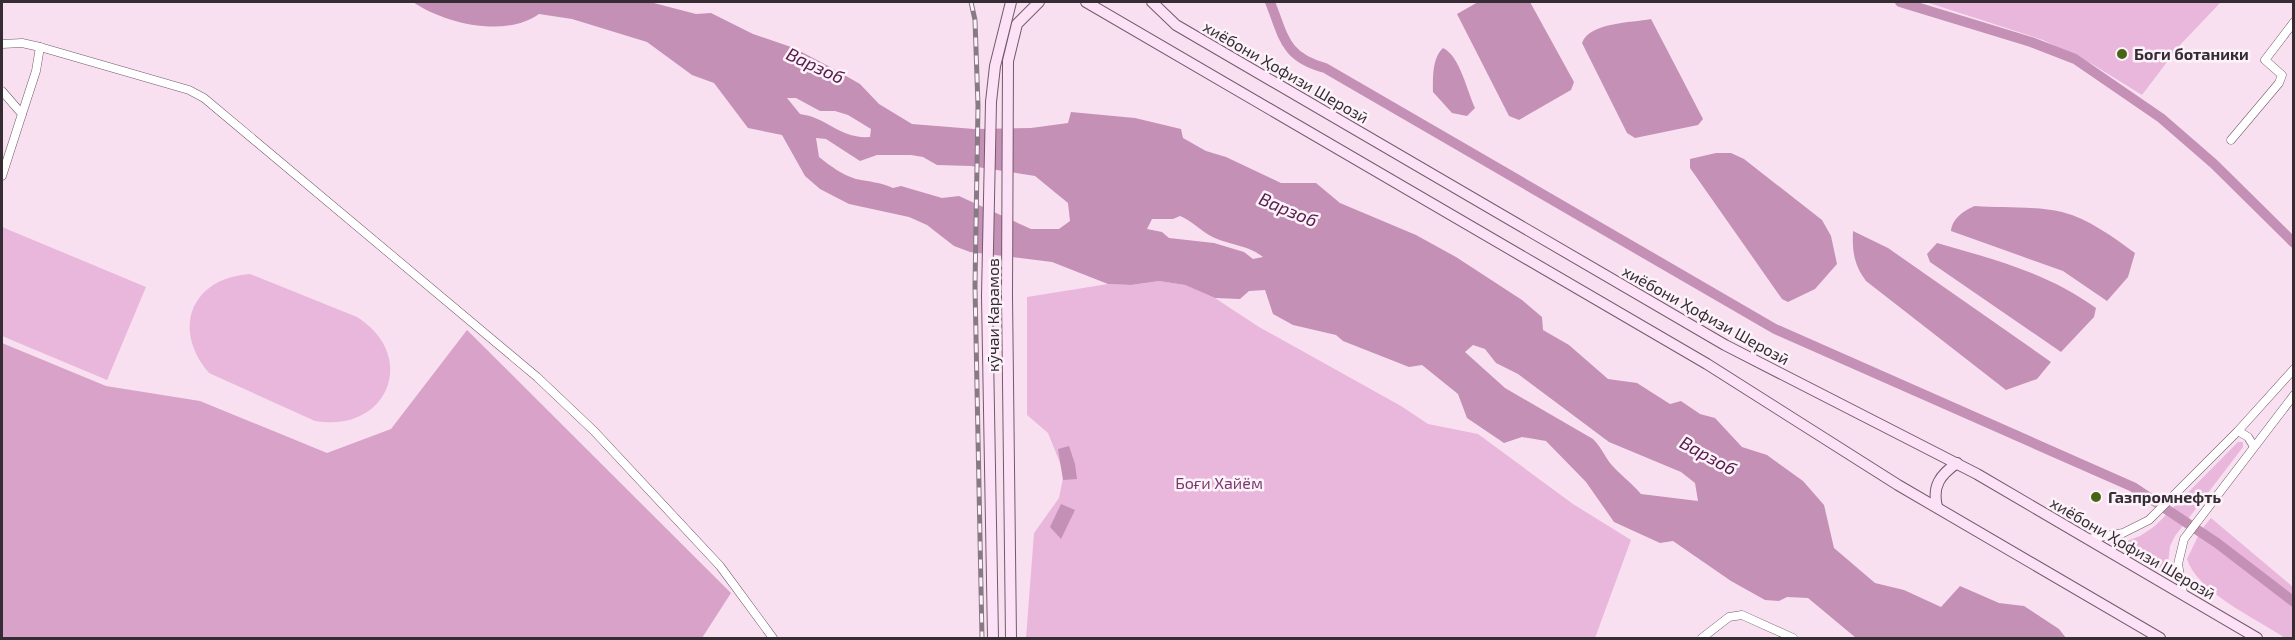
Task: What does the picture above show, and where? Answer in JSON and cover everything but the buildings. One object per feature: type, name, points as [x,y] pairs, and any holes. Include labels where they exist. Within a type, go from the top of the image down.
[{"type":"main road","name":"кӯчаи Карамов","points":[[993,639],[987,296],[992,102],[994,66],[1011,2]]},
{"type":"main road","name":"кӯчаи Карамов","points":[[1011,639],[1007,296],[1010,46],[1017,24],[1039,2]]},
{"type":"main road","points":[[1086,2],[1707,364],[1937,507],[2160,639]]},
{"type":"main road","name":"хиёбони Ҳофизи Шерозӣ","points":[[1152,2],[1176,25],[1725,345],[1957,464],[2257,639]]},
{"type":"main road","points":[[1937,507],[1934,492],[1937,483],[1957,464]]},
{"type":"street","points":[[2231,140],[2279,83],[2282,75],[2265,60],[2294,22]]},
{"type":"street","points":[[2,44],[22,43],[40,47],[189,90],[204,99],[537,377],[594,431],[720,566],[773,639]]},
{"type":"street","points":[[2,176],[36,71],[40,47]]},
{"type":"street","points":[[2,91],[22,114]]},
{"type":"street","points":[[2088,539],[2112,536],[2142,525],[2238,431],[2294,369]]},
{"type":"street","points":[[2183,594],[2178,564],[2184,539],[2253,445],[2294,395]]},
{"type":"street","points":[[2238,431],[2248,437],[2253,445]]},
{"type":"street","points":[[1702,639],[1730,617],[1742,615],[1793,639]]},
{"type":"green space","name":"Боги ботаники","points":[[1926,2],[2221,2],[2180,45],[2142,95],[2092,64],[2043,40]]},
{"type":"green space","points":[[2,227],[146,287],[107,380],[2,336]]},
{"type":"green space","points":[[250,274],[357,317],[376,333],[387,351],[390,370],[387,388],[377,404],[361,415],[340,422],[315,421],[209,373],[197,356],[191,340],[190,323],[193,308],[201,295],[213,285],[230,278]]},
{"type":"green space","name":"Боғи Хайём","points":[[1159,281],[1185,285],[1215,298],[1259,327],[1401,406],[1428,424],[1478,434],[1573,504],[1631,540],[1595,638],[1026,638],[1034,533],[1059,498],[1064,473],[1048,433],[1027,415],[1027,297],[1108,284],[1131,285]]},
{"type":"green space","points":[[2238,442],[2243,442],[2243,447],[2175,536],[2170,546],[2167,572],[2119,544],[2140,536],[2155,526]]},
{"type":"green space","points":[[2211,518],[2293,587],[2293,638],[2285,638],[2229,604],[2203,583],[2193,571],[2187,559],[2201,530]]},
{"type":"shaded area","points":[[467,330],[731,593],[702,638],[2,638],[2,343],[106,386],[200,401],[327,453],[391,429]]},
{"type":"water","name":"Варзоб","points":[[413,2],[650,2],[696,14],[711,13],[753,34],[794,48],[860,84],[879,104],[912,124],[974,129],[1031,128],[1068,123],[1071,112],[1135,118],[1181,129],[1183,138],[1206,151],[1226,157],[1281,183],[1316,183],[1340,203],[1416,235],[1456,257],[1522,300],[1542,317],[1543,330],[1569,345],[1608,379],[1637,383],[1670,404],[1681,401],[1700,414],[1715,418],[1742,447],[1767,455],[1803,481],[1824,505],[1834,548],[1875,583],[1904,590],[1941,607],[1960,586],[1999,603],[2024,606],[2059,629],[2066,638],[1856,638],[1808,598],[1787,597],[1779,601],[1765,600],[1731,581],[1673,541],[1660,543],[1614,522],[1586,482],[1546,441],[1522,437],[1504,443],[1467,418],[1458,394],[1422,365],[1409,367],[1343,341],[1336,335],[1293,325],[1273,314],[1265,290],[1249,291],[1240,299],[1215,298],[1185,285],[1159,281],[1131,285],[1108,284],[1052,262],[970,252],[954,246],[927,225],[909,217],[849,204],[820,189],[805,176],[782,135],[748,128],[714,83],[692,75],[647,42],[572,19],[539,14],[525,21],[493,27],[458,22],[426,10]],"holes":[[[787,98],[796,98],[820,111],[835,111],[848,115],[871,129],[870,137],[850,135],[810,116],[800,114]],[[816,138],[826,139],[860,161],[877,155],[911,155],[923,157],[937,165],[971,166],[1035,176],[1068,203],[1070,221],[1059,229],[1031,229],[959,196],[942,198],[901,186],[893,188],[856,179],[837,170],[819,157]],[[1180,216],[1205,233],[1250,249],[1263,257],[1253,259],[1244,252],[1214,243],[1169,238],[1162,232],[1147,229],[1152,219],[1173,219]],[[1473,345],[1485,349],[1496,363],[1518,374],[1609,442],[1681,472],[1695,483],[1698,501],[1641,494],[1613,467],[1593,439],[1505,388],[1465,352]]]},
{"type":"water","points":[[1478,2],[1530,2],[1574,82],[1571,90],[1519,120],[1509,116],[1457,14]]},
{"type":"water","points":[[1651,19],[1703,119],[1698,125],[1635,138],[1627,133],[1582,43],[1586,36],[1602,27]]},
{"type":"water","points":[[1443,48],[1454,58],[1475,108],[1467,116],[1452,113],[1433,92],[1435,63]]},
{"type":"water","points":[[1716,153],[1731,153],[1744,159],[1822,220],[1831,236],[1837,264],[1815,289],[1788,302],[1782,299],[1690,168],[1690,159]]},
{"type":"water","points":[[1975,206],[2052,210],[2082,219],[2135,253],[2128,277],[2107,301],[2063,271],[1951,231],[1959,216]]},
{"type":"water","points":[[1853,231],[1888,248],[2051,362],[2037,379],[2006,390],[1866,281],[1855,258]]},
{"type":"water","points":[[1937,243],[2020,268],[2059,285],[2096,308],[2094,317],[2061,352],[1930,262],[1927,254]]},
{"type":"water","points":[[1069,446],[1077,479],[1063,480],[1058,449]]},
{"type":"water","points":[[1061,504],[1075,510],[1061,539],[1050,527]]},
{"type":"waterway","points":[[1270,2],[1287,44],[1301,58],[1325,68],[1775,329],[2133,487],[2217,543],[2294,602]]},
{"type":"waterway","points":[[1900,2],[2031,42],[2075,59],[2161,118],[2214,164],[2294,243]]},
{"type":"railway","points":[[971,2],[975,20],[978,106],[975,286],[982,638]]},
{"type":"place","name":"Боги ботаники","points":[[2122,54]]},
{"type":"place","name":"Газпромнефть","points":[[2096,497]]}]
